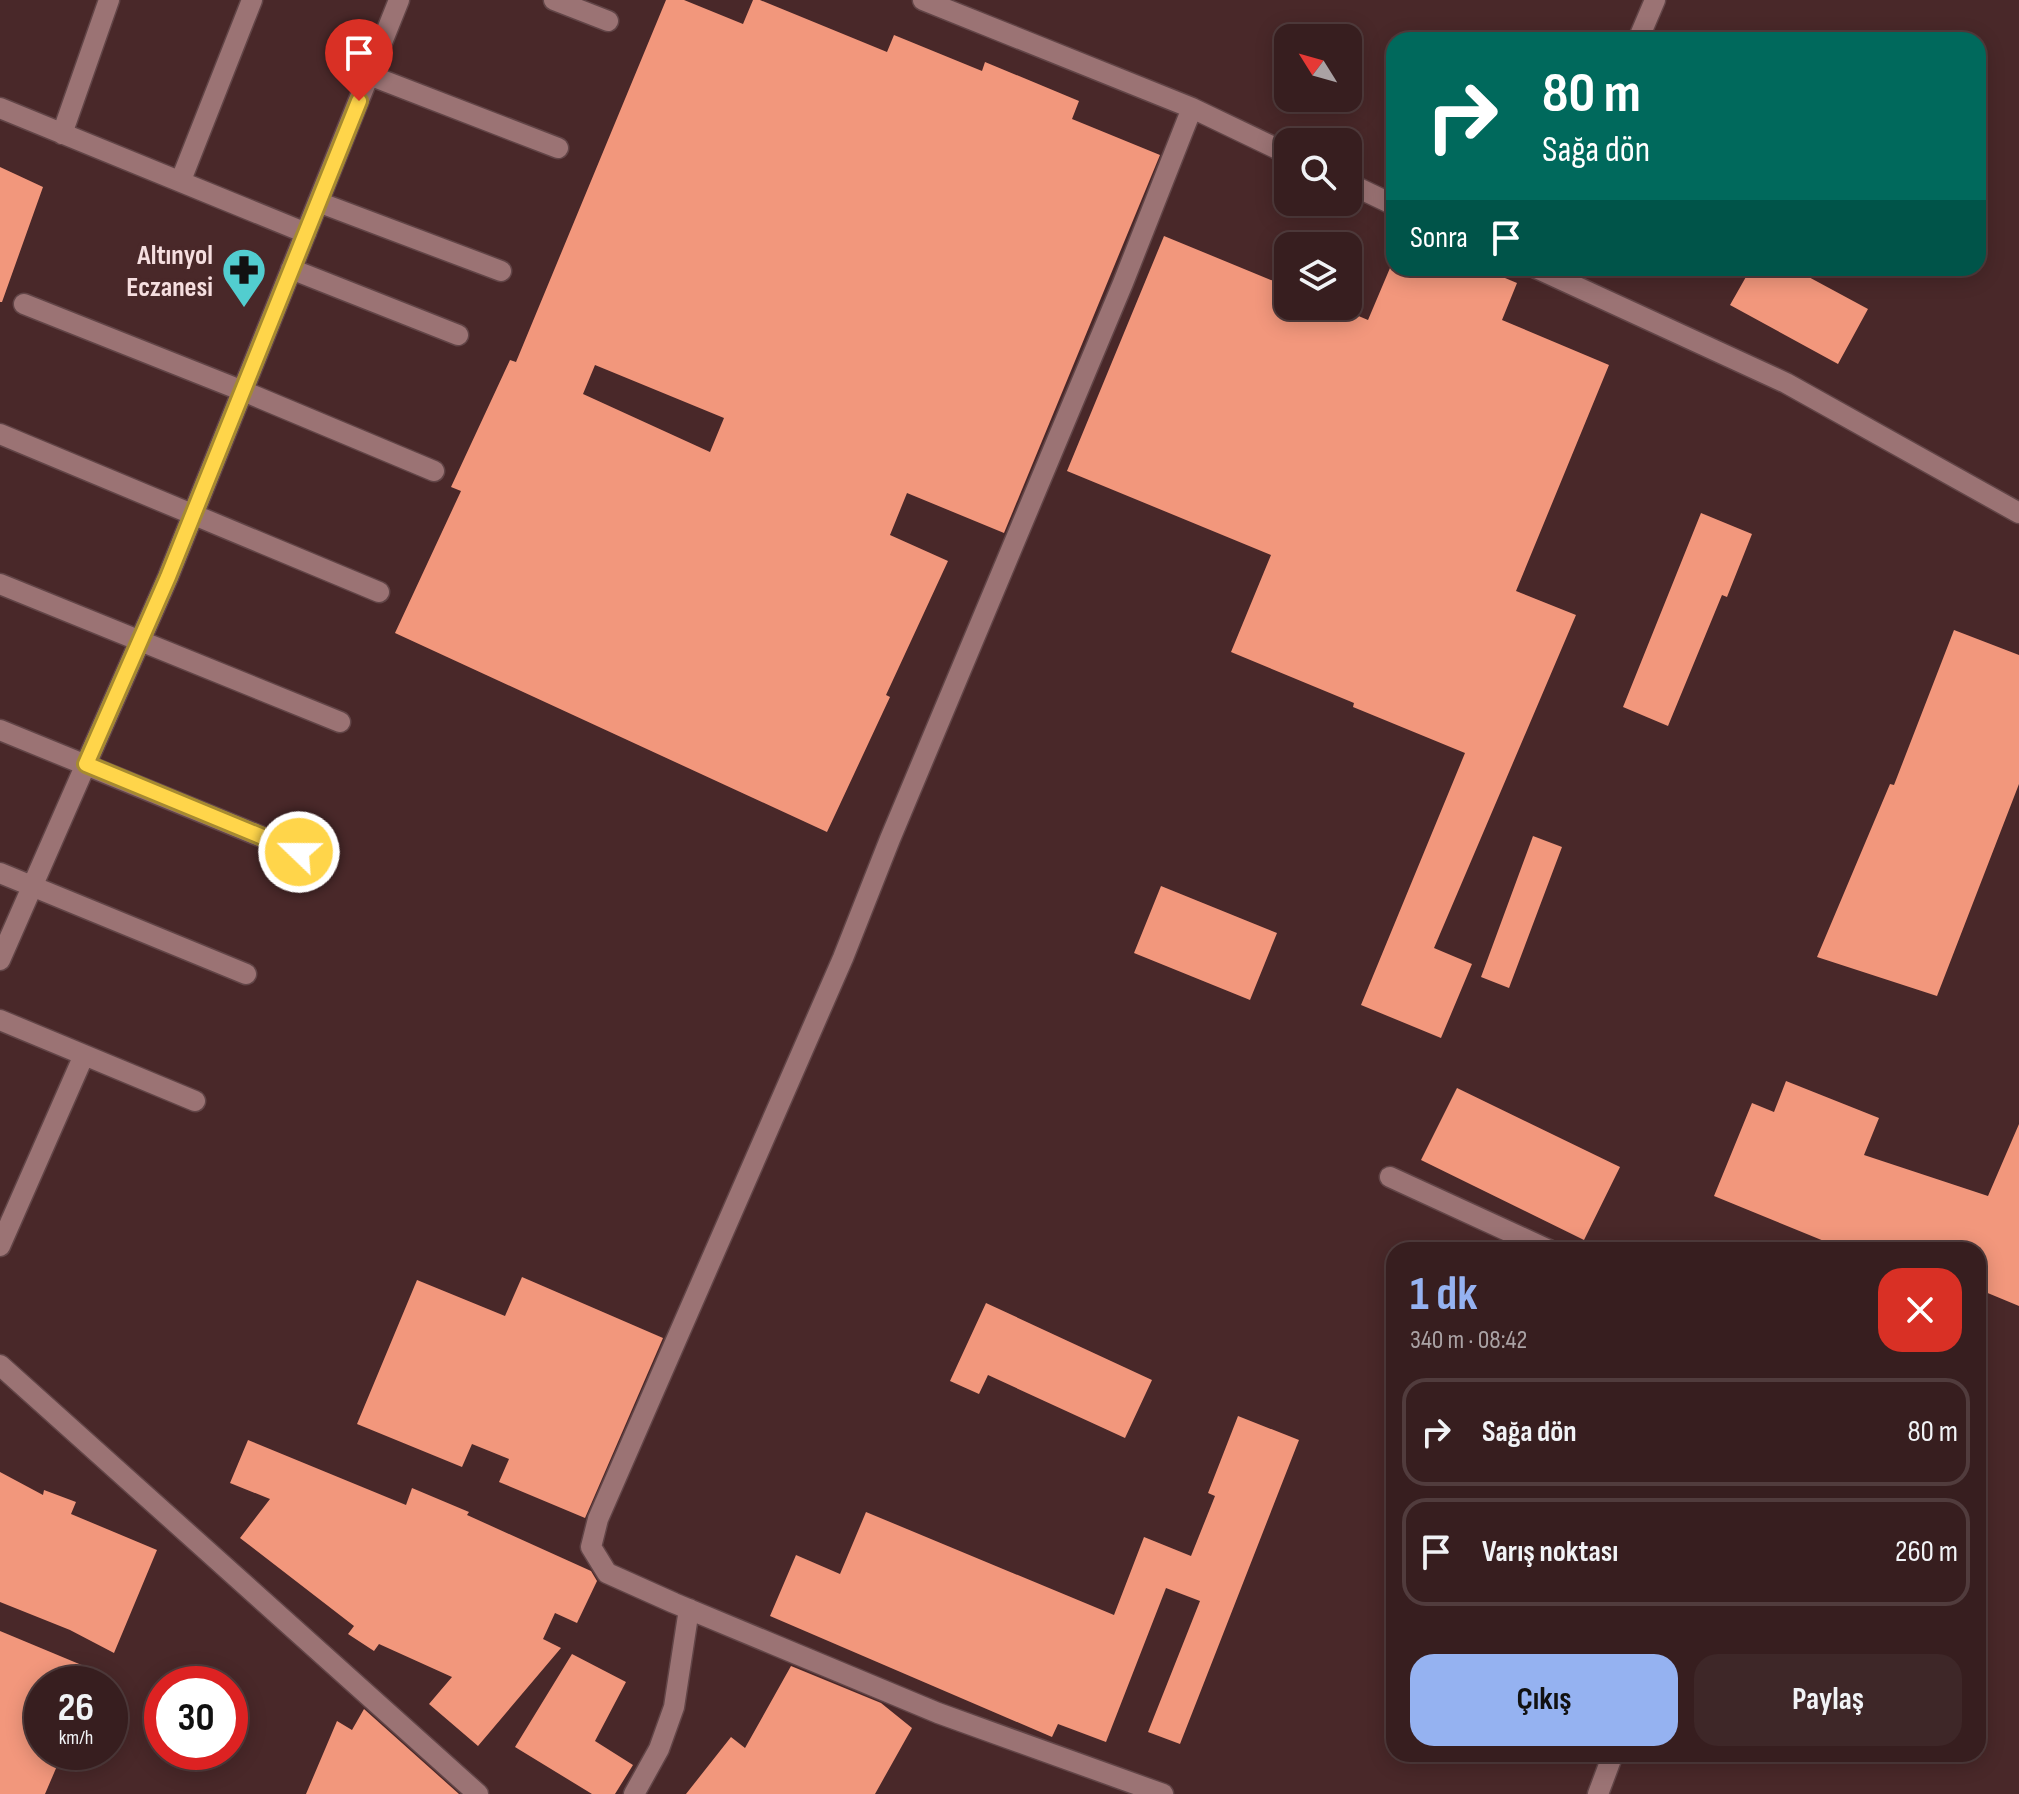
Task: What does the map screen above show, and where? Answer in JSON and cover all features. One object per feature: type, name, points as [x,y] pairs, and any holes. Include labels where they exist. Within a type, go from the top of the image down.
[{"type":"street","points":[[62,134],[109,0]]},
{"type":"street","points":[[181,180],[252,0]]},
{"type":"street","points":[[0,960],[192,516],[399,0]]},
{"type":"street","points":[[554,0],[608,21]]},
{"type":"street","points":[[923,0],[1192,108],[1274,147]]},
{"type":"street","points":[[1641,32],[1655,0]]},
{"type":"street","points":[[369,75],[558,148]]},
{"type":"street","points":[[0,108],[306,233]]},
{"type":"street","points":[[1163,1794],[938,1713],[689,1609],[607,1573],[591,1547],[598,1519],[843,958],[1123,283],[1192,108]]},
{"type":"street","points":[[1362,190],[1386,201]]},
{"type":"street","points":[[318,202],[501,271]]},
{"type":"street","points":[[291,269],[458,335]]},
{"type":"street","points":[[1556,276],[1786,383],[2019,513]]},
{"type":"street","points":[[24,304],[434,471]]},
{"type":"street","points":[[0,434],[379,592]]},
{"type":"street","points":[[0,584],[340,722]]},
{"type":"street","points":[[0,730],[299,852]]},
{"type":"street","points":[[0,873],[246,974]]},
{"type":"street","points":[[0,1020],[195,1101]]},
{"type":"street","points":[[0,1246],[84,1055]]},
{"type":"street","points":[[1390,1177],[1532,1242]]},
{"type":"street","points":[[0,1365],[478,1794]]},
{"type":"street","points":[[634,1794],[659,1749],[674,1707],[689,1609]]},
{"type":"street","points":[[1598,1794],[1610,1762]]},
{"type":"building","points":[[666,0],[684,0],[743,24],[753,0],[760,0],[887,52],[894,35],[982,71],[985,62],[1079,101],[1072,119],[1160,155],[1004,533],[907,493],[890,535],[948,561],[886,695],[890,697],[827,832],[395,633],[461,491],[451,487],[510,360],[516,362]],"holes":[[[595,365],[724,418],[710,452],[583,394]]]},
{"type":"building","points":[[0,167],[43,187],[2,302],[0,302]]},
{"type":"building","points":[[1164,236],[1274,281],[1274,320],[1362,320],[1362,317],[1368,320],[1387,276],[1500,276],[1517,283],[1502,320],[1609,365],[1516,591],[1576,615],[1434,948],[1472,964],[1441,1038],[1361,1005],[1465,753],[1231,652],[1271,555],[1067,471]]},
{"type":"building","points":[[1746,276],[1807,276],[1868,309],[1838,364],[1730,305]]},
{"type":"building","points":[[1701,513],[1752,534],[1727,597],[1722,595],[1668,726],[1623,707]]},
{"type":"building","points":[[1954,630],[2019,655],[2019,784],[1937,996],[1817,957],[1890,784],[1894,785]]},
{"type":"building","points":[[1533,836],[1562,847],[1509,988],[1481,977]]},
{"type":"building","points":[[1161,886],[1277,933],[1250,1000],[1134,953]]},
{"type":"building","points":[[1786,1081],[1879,1118],[1864,1155],[1988,1196],[2019,1124],[2019,1306],[1986,1292],[1986,1242],[1826,1242],[1714,1196],[1752,1103],[1774,1112]]},
{"type":"building","points":[[1457,1088],[1620,1167],[1584,1240],[1421,1160]]},
{"type":"building","points":[[522,1277],[663,1338],[585,1518],[499,1482],[509,1459],[472,1444],[462,1467],[357,1424],[417,1280],[505,1316]]},
{"type":"building","points":[[986,1303],[1152,1380],[1125,1438],[988,1375],[979,1394],[950,1381]]},
{"type":"building","points":[[1238,1416],[1299,1440],[1180,1744],[1148,1732],[1200,1601],[1166,1588],[1106,1742],[1058,1724],[1052,1737],[770,1616],[796,1555],[840,1574],[866,1512],[1114,1615],[1144,1537],[1191,1556],[1215,1496],[1208,1493]]},
{"type":"building","points":[[248,1440],[406,1505],[412,1488],[591,1571],[597,1581],[577,1623],[555,1613],[543,1639],[561,1648],[478,1746],[429,1704],[452,1677],[379,1644],[374,1651],[348,1634],[354,1626],[240,1538],[270,1499],[230,1483]]},
{"type":"building","points":[[0,1472],[43,1495],[44,1490],[76,1502],[71,1514],[157,1550],[114,1653],[70,1630],[0,1602]]},
{"type":"building","points":[[0,1631],[84,1666],[24,1666],[24,1770],[55,1770],[45,1794],[0,1794]]},
{"type":"building","points":[[572,1654],[626,1682],[595,1741],[633,1765],[615,1794],[592,1794],[515,1747]]},
{"type":"building","points":[[791,1666],[881,1703],[912,1728],[875,1794],[686,1794],[731,1737],[745,1748]]},
{"type":"building","points":[[364,1709],[459,1794],[306,1794],[337,1721],[352,1730]]},
{"type":"place","name":"Altınyol Eczanesi","points":[[244,309]]},
{"type":"route","points":[[299,852],[86,764],[168,577],[359,101]]}]
